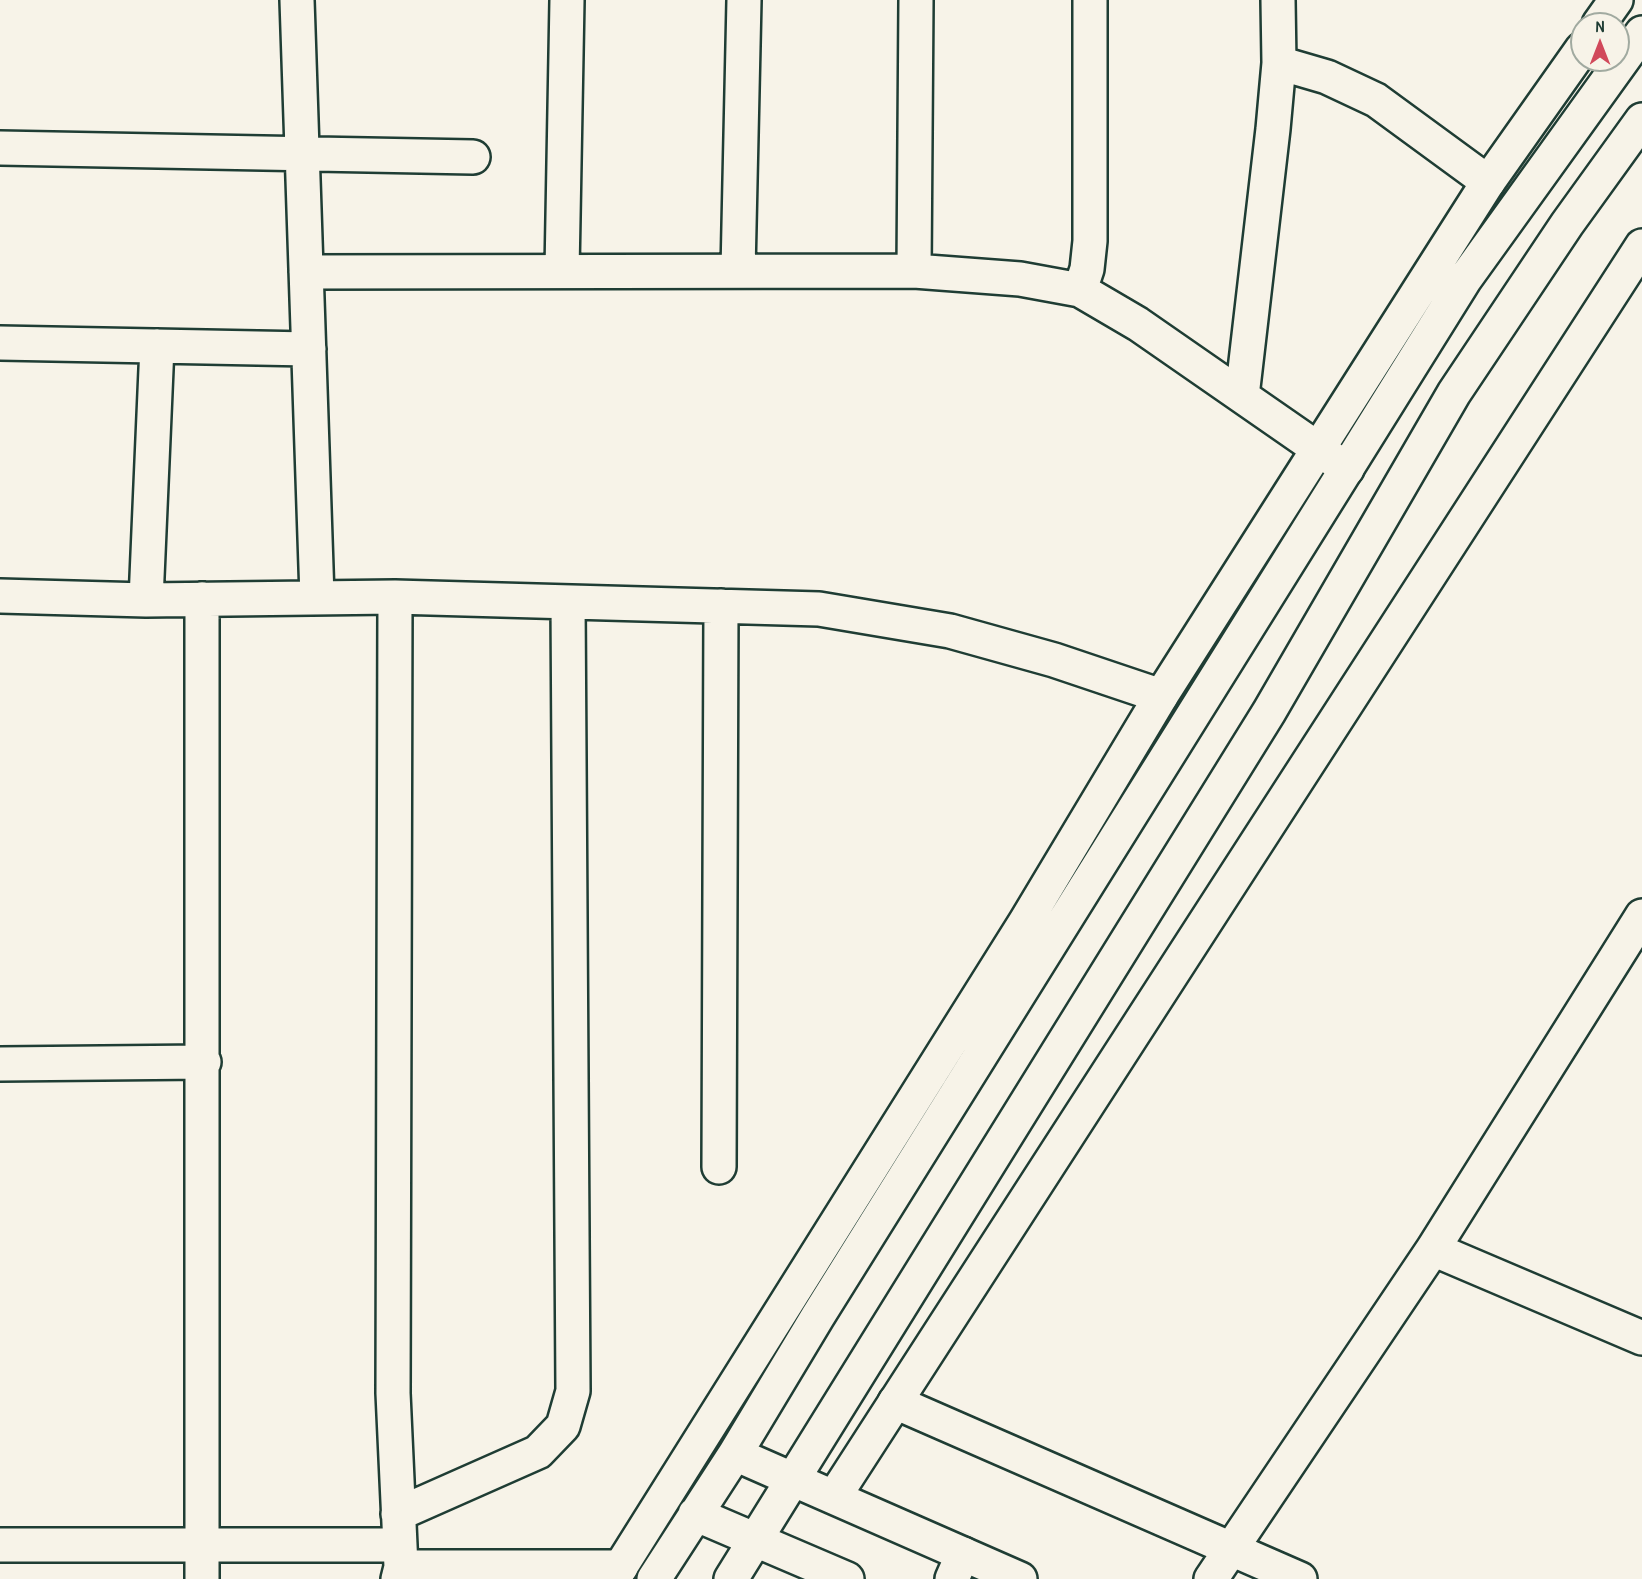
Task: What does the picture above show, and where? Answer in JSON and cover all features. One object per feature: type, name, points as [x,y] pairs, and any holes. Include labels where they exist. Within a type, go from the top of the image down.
[{"type":"street","points":[[297,0],[300,154],[317,597]]},
{"type":"street","points":[[562,271],[567,0]]},
{"type":"street","points":[[738,271],[744,0]]},
{"type":"street","points":[[914,271],[916,0]]},
{"type":"street","points":[[1080,290],[1087,268],[1090,241],[1090,0]]},
{"type":"street","points":[[1242,396],[1279,63],[1278,0]]},
{"type":"street","points":[[654,1579],[735,1454],[818,1316],[1465,279],[1642,33]]},
{"type":"street","points":[[1279,63],[1327,77],[1376,100],[1488,182]]},
{"type":"street","points":[[0,1545],[202,1544],[399,1551],[617,1573],[1026,921],[1161,696],[1488,182],[1570,66]]},
{"type":"street","points":[[731,1579],[1269,712],[1454,393],[1567,224],[1642,120]]},
{"type":"street","points":[[0,148],[473,157]]},
{"type":"street","points":[[834,1497],[1642,246]]},
{"type":"street","points":[[306,272],[914,271],[1020,279],[1080,290],[1138,324],[1347,469]]},
{"type":"street","points":[[0,343],[309,349]]},
{"type":"street","points":[[146,600],[157,346]]},
{"type":"street","points":[[0,596],[146,600],[394,597],[819,609],[950,631],[1054,660],[1161,696]]},
{"type":"street","points":[[394,597],[393,1393],[399,1551]]},
{"type":"street","points":[[202,599],[204,1062],[202,1579]]},
{"type":"street","points":[[399,1551],[537,1452],[563,1426],[573,1391],[568,602]]},
{"type":"street","points":[[719,1167],[721,606]]},
{"type":"street","points":[[1211,1579],[1229,1548],[1433,1249],[1642,916]]},
{"type":"street","points":[[0,1064],[204,1062]]},
{"type":"street","points":[[1433,1249],[1642,1338]]},
{"type":"street","points":[[895,1402],[1300,1579]]},
{"type":"street","points":[[735,1454],[834,1497],[957,1566],[1020,1579]]},
{"type":"street","points":[[695,1514],[756,1539],[797,1569],[847,1579]]}]
